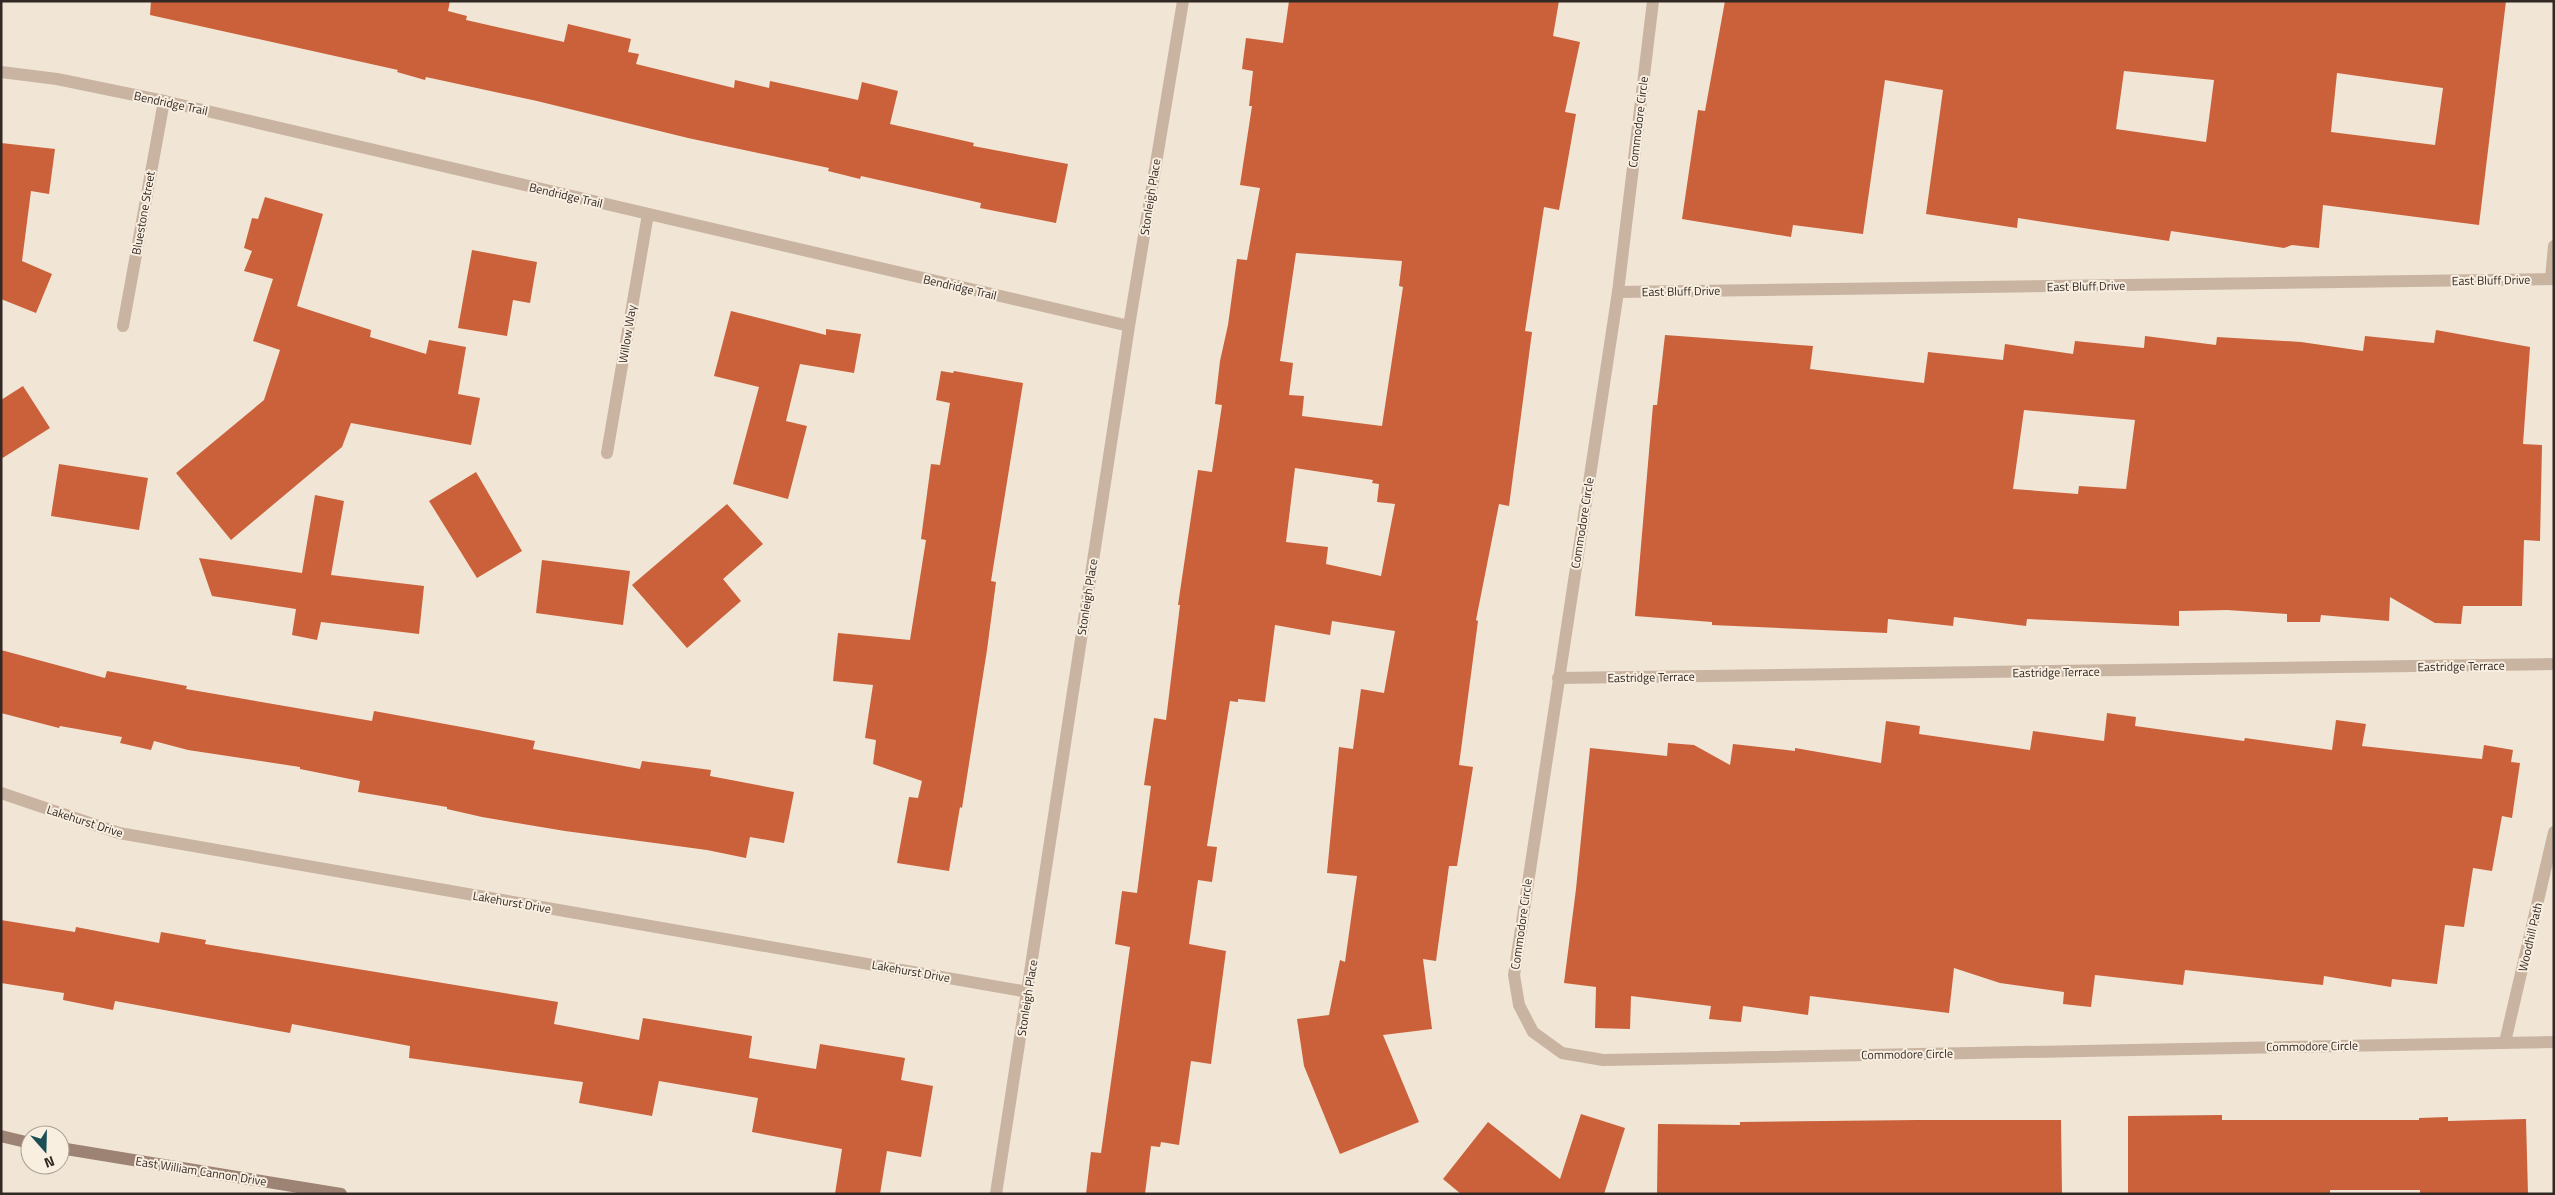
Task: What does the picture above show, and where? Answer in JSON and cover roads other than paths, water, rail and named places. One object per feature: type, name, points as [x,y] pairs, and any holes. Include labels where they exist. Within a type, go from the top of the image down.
[{"type":"main road","points":[[1,1136],[20,1141]]},
{"type":"main road","name":"East William Cannon Drive","points":[[70,1150],[341,1194]]},
{"type":"street","name":"Stonleigh Place","points":[[996,1194],[1128,326],[1183,1]]},
{"type":"street","name":"Commodore Circle","points":[[1653,1],[1618,292],[1514,975],[1519,1005],[1533,1032],[1562,1054],[1603,1060],[2554,1042]]},
{"type":"street","name":"Bendridge Trail","points":[[1,72],[57,79],[164,101],[1128,326]]},
{"type":"street","name":"Bluestone Street","points":[[123,326],[164,101]]},
{"type":"street","name":"Willow Way","points":[[608,453],[648,214]]},
{"type":"street","points":[[2552,279],[2554,246]]},
{"type":"street","name":"East Bluff Drive","points":[[1618,292],[2552,279]]},
{"type":"street","name":"Eastridge Terrace","points":[[1558,678],[2554,664]]},
{"type":"street","name":"Lakehurst Drive","points":[[1,793],[119,834],[1028,992]]},
{"type":"street","name":"Woodhill Path","points":[[2506,1042],[2554,832]]}]
